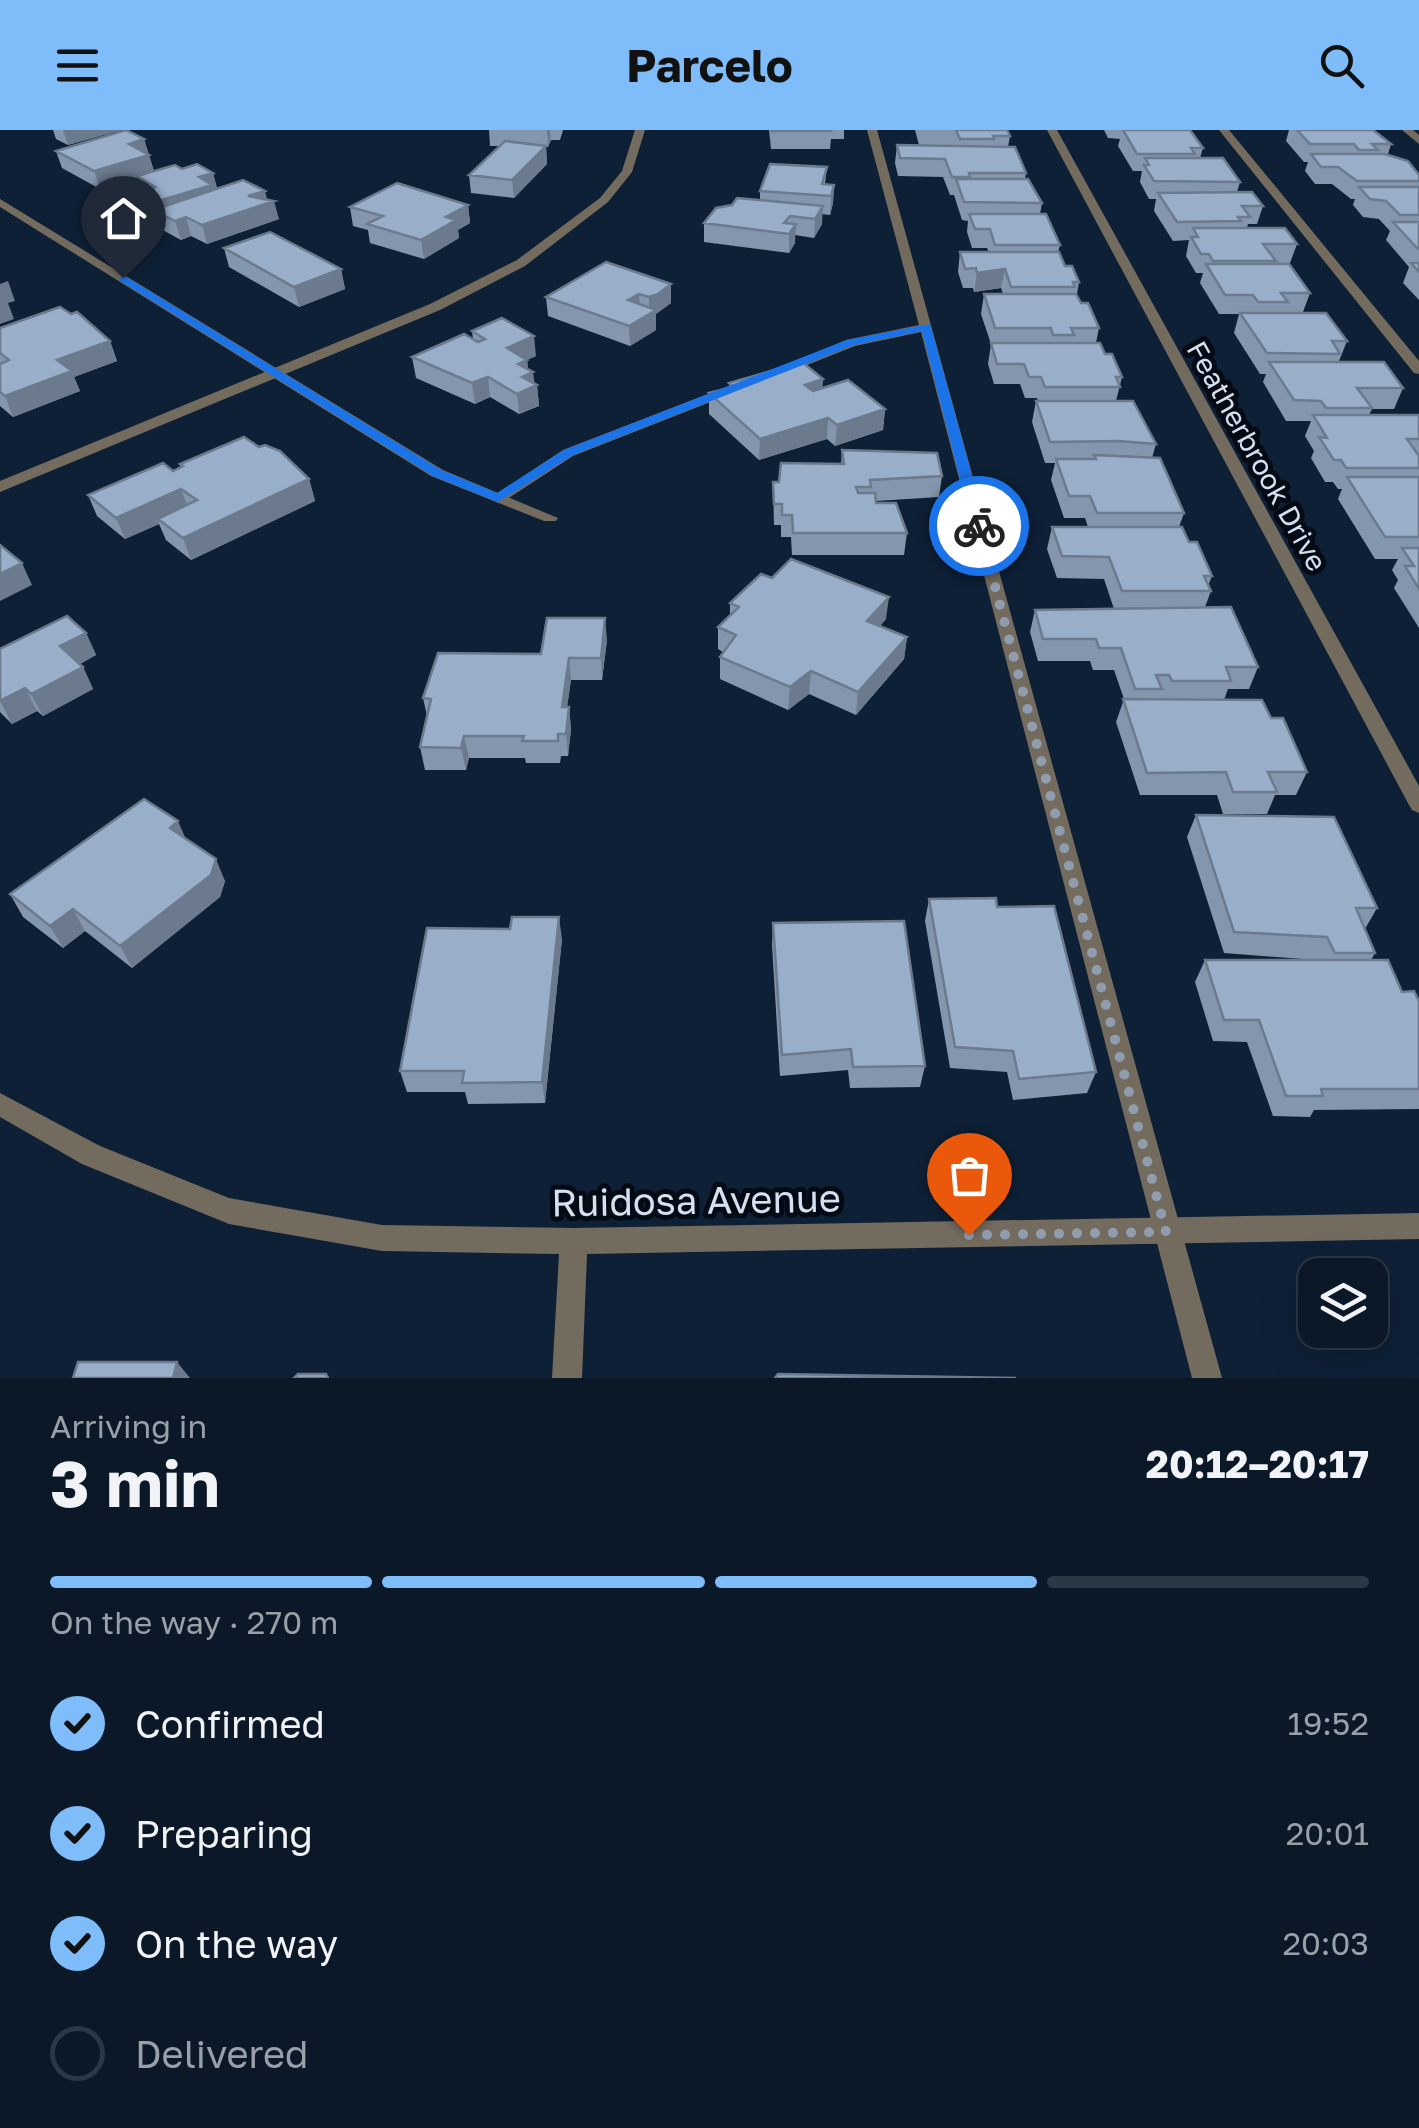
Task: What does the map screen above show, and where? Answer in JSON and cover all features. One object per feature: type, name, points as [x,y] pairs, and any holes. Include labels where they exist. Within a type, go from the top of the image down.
[{"type":"street","points":[[0,487],[435,307],[521,262],[604,200],[628,172],[640,130]]},
{"type":"street","points":[[872,130],[1207,1378]]},
{"type":"street","name":"Featherbrook Drive","points":[[1052,130],[1419,805]]},
{"type":"street","points":[[1224,130],[1419,370]]},
{"type":"street","points":[[1408,130],[1419,140]]},
{"type":"street","points":[[0,202],[437,473],[550,518]]},
{"type":"street","points":[[762,377],[851,343],[926,327]]},
{"type":"street","points":[[498,498],[568,452],[745,384]]},
{"type":"street","name":"Ruidosa Avenue","points":[[0,1104],[91,1155],[228,1211],[382,1238],[574,1241],[1419,1226]]},
{"type":"street","points":[[567,1378],[574,1241]]},
{"type":"building","points":[[126,130],[144,139],[129,144],[149,155],[94,171],[56,151]]},
{"type":"building","points":[[956,130],[1007,130],[1010,136],[960,139]]},
{"type":"building","points":[[1123,130],[1190,130],[1203,148],[1191,148],[1195,154],[1137,154]]},
{"type":"building","points":[[1297,130],[1373,130],[1391,144],[1372,144],[1378,150],[1359,150],[1354,144],[1310,144]]},
{"type":"building","points":[[505,141],[546,146],[512,180],[469,175]]},
{"type":"building","points":[[897,145],[1015,147],[1026,173],[969,173],[970,177],[952,177],[945,159],[900,158]]},
{"type":"building","points":[[1311,154],[1385,154],[1408,161],[1419,181],[1357,181],[1338,167],[1321,167]]},
{"type":"building","points":[[1145,158],[1223,158],[1240,182],[1154,181],[1144,165],[1149,165]]},
{"type":"building","points":[[197,164],[213,173],[199,177],[212,185],[145,205],[128,195],[155,187],[137,176],[175,165],[182,169]]},
{"type":"building","points":[[770,164],[827,167],[822,184],[834,185],[831,196],[760,191]]},
{"type":"building","points":[[956,179],[1028,179],[1042,203],[964,202]]},
{"type":"building","points":[[243,180],[265,191],[248,196],[274,201],[202,225],[186,217],[175,221],[153,210]]},
{"type":"building","points":[[397,183],[468,205],[446,217],[456,220],[421,240],[367,224],[383,216],[350,207]]},
{"type":"building","points":[[1359,187],[1419,187],[1419,215],[1400,215],[1386,201],[1370,199]]},
{"type":"building","points":[[1252,192],[1263,206],[1242,206],[1250,217],[1238,217],[1241,221],[1177,222],[1158,193]]},
{"type":"building","points":[[737,198],[823,206],[815,219],[790,216],[784,223],[796,224],[789,234],[704,223],[716,208],[732,205]]},
{"type":"building","points":[[969,214],[1046,214],[1060,245],[995,245],[990,229],[975,229]]},
{"type":"building","points":[[1393,222],[1419,222],[1419,249],[1418,249]]},
{"type":"building","points":[[1193,228],[1285,228],[1297,244],[1263,244],[1276,261],[1213,261],[1209,254],[1201,254],[1191,237],[1198,237]]},
{"type":"building","points":[[270,232],[341,269],[294,287],[224,248]]},
{"type":"building","points":[[960,252],[1059,252],[1065,266],[1072,266],[1079,282],[1073,282],[1075,287],[1011,287],[1005,269],[977,273],[976,268],[965,269]]},
{"type":"building","points":[[606,262],[671,284],[658,294],[639,294],[628,300],[656,310],[629,326],[546,297]]},
{"type":"building","points":[[1206,264],[1289,264],[1310,293],[1281,293],[1288,302],[1258,302],[1253,295],[1225,295]]},
{"type":"building","points":[[984,294],[1076,294],[1081,303],[1088,303],[1099,328],[1071,328],[1074,335],[1053,335],[1051,328],[995,328]]},
{"type":"building","points":[[60,307],[71,314],[77,312],[110,341],[57,360],[72,371],[5,396],[0,392],[0,364],[9,360],[0,353],[0,328]]},
{"type":"building","points":[[1240,313],[1326,313],[1347,341],[1332,341],[1340,354],[1267,353]]},
{"type":"building","points":[[502,318],[534,336],[507,348],[527,360],[518,364],[533,372],[522,377],[537,385],[517,394],[488,377],[472,383],[412,357],[464,334],[478,342],[485,339],[472,331]]},
{"type":"building","points":[[991,343],[1100,343],[1105,354],[1112,354],[1122,377],[1116,377],[1120,387],[1045,387],[1041,377],[1029,377],[1024,364],[997,364]]},
{"type":"building","points":[[802,362],[823,379],[805,385],[813,391],[848,380],[885,409],[837,425],[828,418],[760,439],[709,393],[733,387],[729,383]]},
{"type":"building","points":[[1269,362],[1384,362],[1403,388],[1357,388],[1372,408],[1326,408],[1321,401],[1294,400]]},
{"type":"building","points":[[1036,401],[1133,401],[1156,444],[1050,442]]},
{"type":"building","points":[[1313,415],[1419,415],[1419,439],[1407,439],[1419,456],[1419,468],[1346,468],[1341,460],[1334,460],[1319,437],[1327,438]]},
{"type":"building","points":[[244,437],[259,447],[265,445],[280,451],[309,479],[183,538],[158,519],[197,500],[181,489],[116,518],[88,495],[163,463],[173,471],[183,466],[180,464]]},
{"type":"building","points":[[842,450],[937,453],[942,476],[870,480],[871,487],[856,487],[858,493],[875,493],[876,503],[896,503],[907,533],[793,533],[792,515],[782,515],[782,504],[774,504],[773,482],[779,482],[781,463],[844,464]]},
{"type":"building","points":[[1094,455],[1160,458],[1184,513],[1097,513],[1090,496],[1069,496],[1056,459],[1096,459]]},
{"type":"building","points":[[1347,477],[1419,477],[1419,537],[1385,537]]},
{"type":"building","points":[[1052,527],[1182,527],[1189,542],[1197,542],[1212,576],[1204,576],[1211,591],[1122,591],[1109,557],[1062,556]]},
{"type":"building","points":[[0,545],[22,563],[0,574]]},
{"type":"building","points":[[1402,548],[1419,548],[1419,589],[1405,566],[1414,566]]},
{"type":"building","points":[[791,559],[889,597],[867,621],[907,637],[858,692],[811,671],[790,687],[720,657],[736,635],[718,627],[739,607],[730,603],[761,574],[772,578]]},
{"type":"building","points":[[1231,607],[1258,667],[1226,667],[1231,681],[1172,681],[1169,675],[1156,675],[1162,689],[1135,689],[1121,648],[1099,648],[1096,639],[1043,639],[1035,610]]},
{"type":"building","points":[[67,616],[86,633],[60,646],[83,667],[31,694],[25,688],[0,701],[0,649]]},
{"type":"building","points":[[547,618],[605,618],[601,658],[569,658],[562,707],[569,707],[566,734],[558,734],[558,741],[522,741],[524,736],[464,736],[461,748],[420,747],[431,699],[423,698],[438,653],[541,654]]},
{"type":"building","points":[[1123,699],[1262,700],[1271,718],[1283,718],[1307,772],[1268,772],[1277,792],[1233,792],[1226,772],[1147,773]]},
{"type":"building","points":[[144,799],[178,821],[170,828],[216,859],[211,875],[120,946],[73,909],[50,926],[10,894]]},
{"type":"building","points":[[1196,815],[1334,817],[1377,908],[1356,908],[1375,953],[1335,953],[1327,937],[1234,932]]},
{"type":"building","points":[[996,898],[997,907],[1054,906],[1096,1072],[1019,1079],[1013,1051],[955,1047],[929,899]]},
{"type":"building","points":[[512,917],[559,917],[542,1082],[462,1083],[464,1071],[400,1071],[427,928],[510,929]]},
{"type":"building","points":[[904,921],[925,1066],[853,1067],[851,1049],[782,1055],[773,923]]},
{"type":"building","points":[[1205,960],[1388,960],[1402,992],[1414,991],[1419,1001],[1419,1089],[1321,1089],[1323,1096],[1286,1096],[1259,1020],[1224,1020]]},
{"type":"building","points":[[78,1362],[177,1362],[173,1378],[73,1378]]},
{"type":"building","points":[[298,1374],[326,1374],[328,1378],[294,1378]]},
{"type":"building","points":[[778,1374],[1016,1378],[775,1378]]},
{"type":"way so far","points":[[969,1235],[1166,1232],[979,526]]},
{"type":"route","points":[[123,278],[437,473],[498,498],[568,452],[851,343],[926,327],[979,526]]}]
